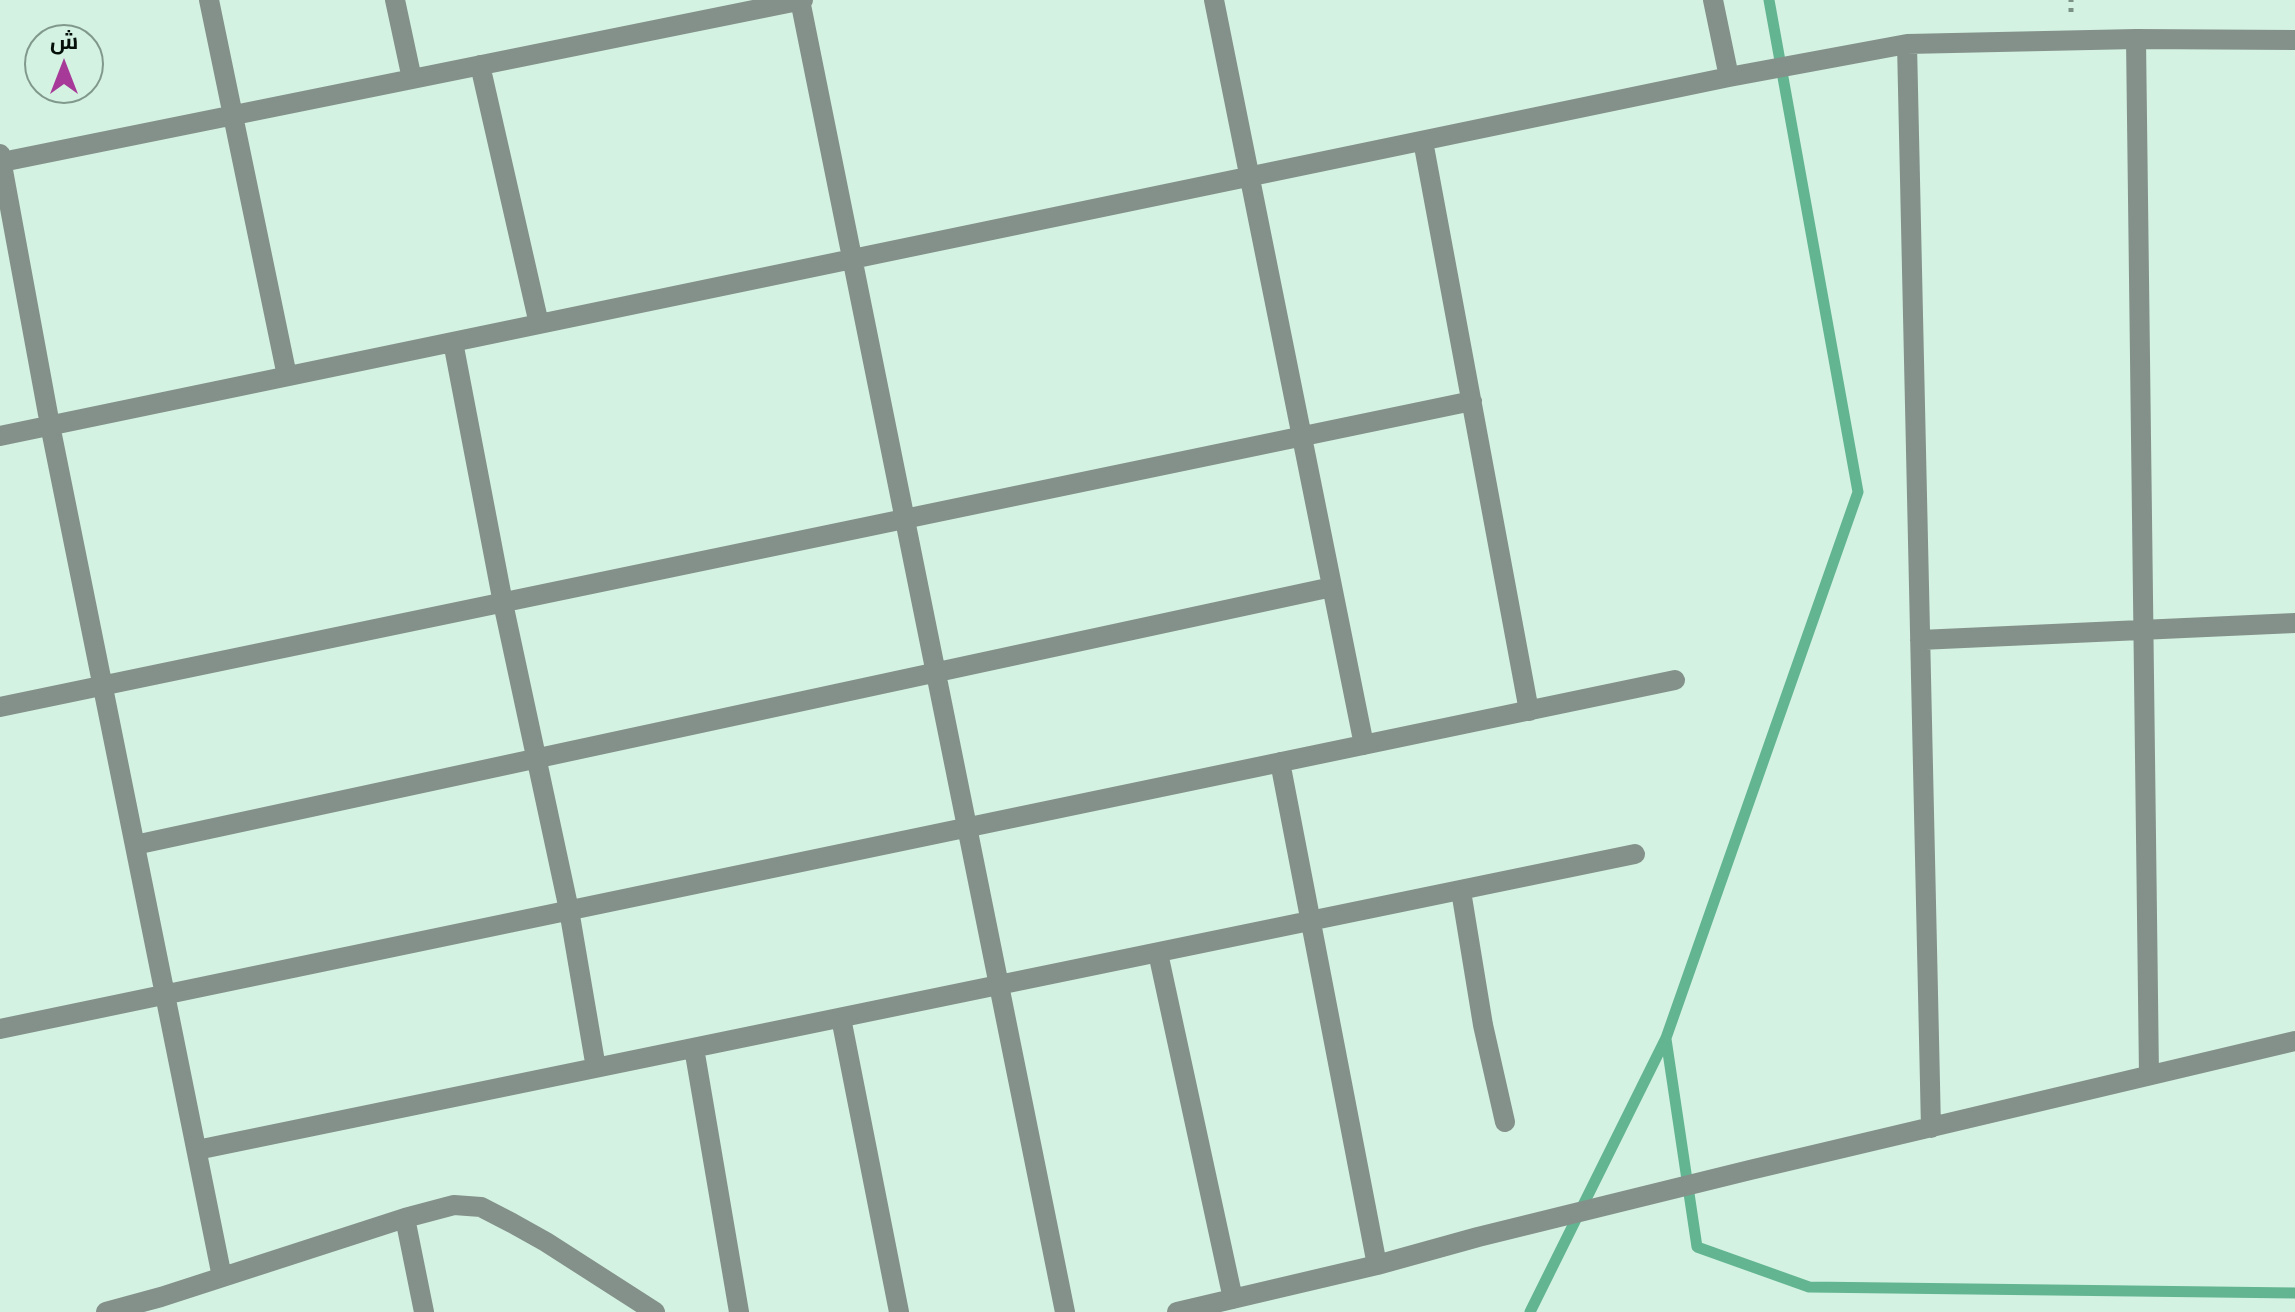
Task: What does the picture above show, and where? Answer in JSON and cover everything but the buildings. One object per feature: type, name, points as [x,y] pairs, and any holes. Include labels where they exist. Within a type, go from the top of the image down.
[{"type":"street","points":[[209,0],[287,376]]},
{"type":"street","points":[[395,0],[412,79]]},
{"type":"street","points":[[222,1277],[50,425],[1,158],[234,115],[801,0],[1065,1312]]},
{"type":"street","points":[[1214,0],[1364,745]]},
{"type":"street","points":[[1713,0],[1729,77]]},
{"type":"street","points":[[0,436],[1729,77],[1907,44],[2136,39],[2295,40]]},
{"type":"street","points":[[2136,39],[2149,1075]]},
{"type":"street","points":[[1907,44],[1931,1128]]},
{"type":"street","points":[[480,65],[539,324]]},
{"type":"street","points":[[1423,141],[1529,711]]},
{"type":"street","points":[[453,342],[503,603],[569,910],[596,1068]]},
{"type":"street","points":[[0,707],[1472,401]]},
{"type":"street","points":[[135,845],[1332,587]]},
{"type":"street","points":[[1920,640],[2295,623]]},
{"type":"street","points":[[0,1029],[1675,680]]},
{"type":"street","points":[[1280,762],[1377,1265]]},
{"type":"street","points":[[197,1150],[1635,854]]},
{"type":"street","points":[[1461,891],[1483,1025],[1505,1122]]},
{"type":"street","points":[[1158,953],[1233,1299]]},
{"type":"street","points":[[841,1018],[899,1312]]},
{"type":"street","points":[[1178,1312],[1750,1170],[2295,1041]]},
{"type":"street","points":[[694,1048],[739,1312]]},
{"type":"street","points":[[106,1312],[162,1304],[222,1277],[454,1205],[481,1207],[546,1242],[644,1308]]},
{"type":"street","points":[[405,1218],[424,1312]]},
{"type":"waterway","points":[[1530,1312],[1666,1038],[1858,492],[1769,0]]},
{"type":"waterway","points":[[1666,1039],[1697,1247],[1809,1287],[2295,1293]]}]
